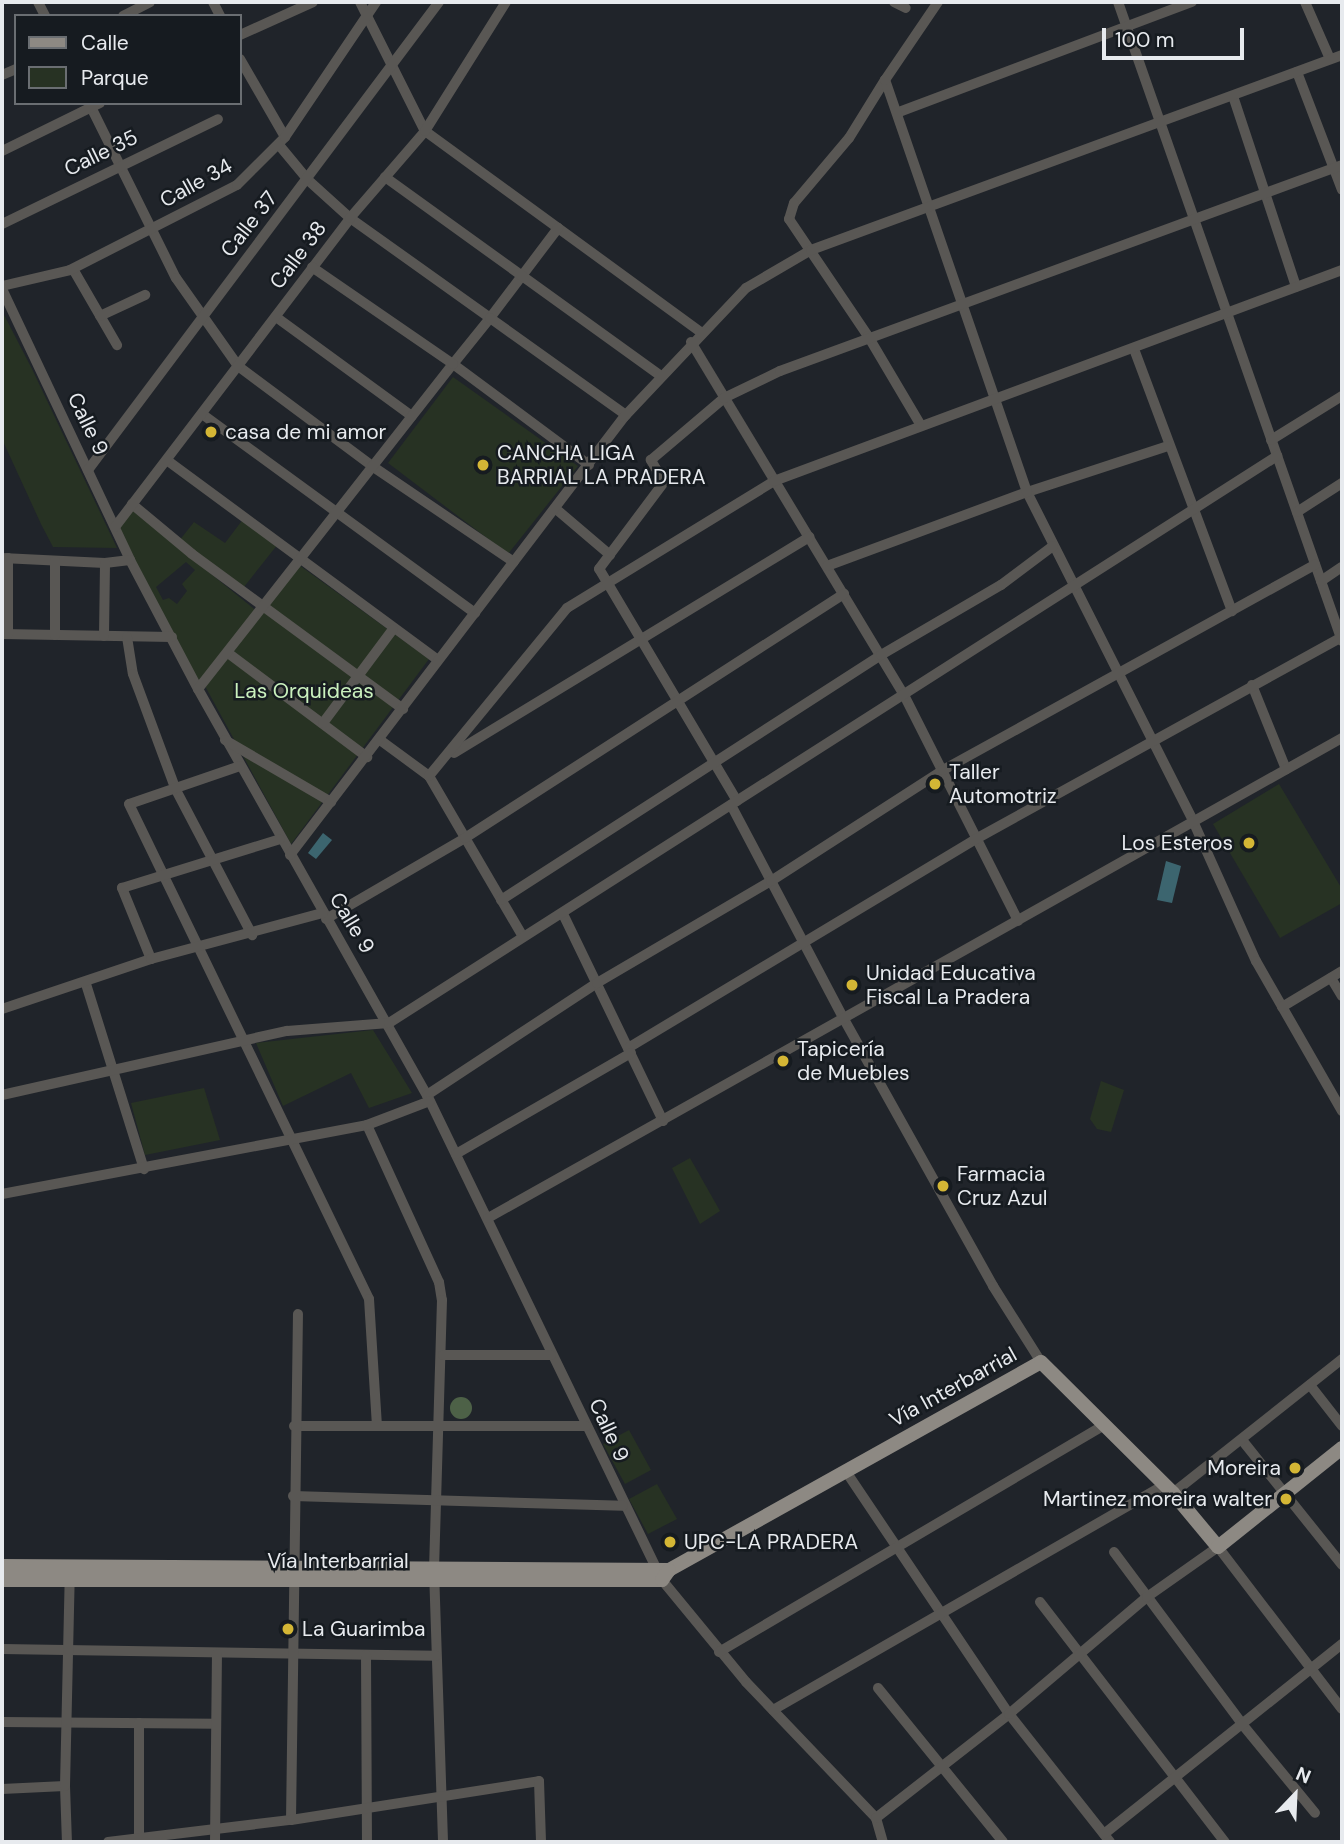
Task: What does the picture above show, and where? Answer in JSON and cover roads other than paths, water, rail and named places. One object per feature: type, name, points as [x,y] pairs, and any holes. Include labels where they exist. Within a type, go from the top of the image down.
[{"type":"main road","name":"Vía Interbarrial","points":[[2,1580],[70,1574],[434,1576],[662,1572],[700,1556],[845,1470],[1041,1362],[1169,1489],[1218,1547]]},
{"type":"main road","points":[[1218,1547],[1342,1448]]},
{"type":"main road","name":"Vía Interbarrial","points":[[2,1566],[70,1574]]},
{"type":"street","points":[[127,14],[150,2]]},
{"type":"street","points":[[242,34],[313,2]]},
{"type":"street","points":[[360,2],[425,131],[701,332]]},
{"type":"street","name":"Calle 34","points":[[2,288],[73,269],[237,185],[282,141],[376,2]]},
{"type":"street","name":"Calle 37","points":[[88,470],[439,2]]},
{"type":"street","name":"Calle 38","points":[[115,527],[168,461],[350,218],[425,131],[506,2]]},
{"type":"street","points":[[894,2],[906,8]]},
{"type":"street","points":[[920,424],[868,336],[793,226],[790,210],[849,138],[939,2]]},
{"type":"street","points":[[456,1154],[804,946],[974,840],[1252,685],[1341,639],[1118,2]]},
{"type":"street","points":[[900,112],[1192,2]]},
{"type":"street","points":[[1305,2],[1330,59]]},
{"type":"street","points":[[290,855],[626,415],[691,342],[746,288],[811,250],[1342,55]]},
{"type":"street","points":[[242,63],[282,141],[308,180],[350,218],[626,415]]},
{"type":"street","points":[[1297,72],[1338,166],[1342,190]]},
{"type":"street","points":[[885,80],[900,112],[1027,492],[1193,821],[1236,919],[1282,1007],[1342,1111]]},
{"type":"street","points":[[1233,96],[1296,287]]},
{"type":"street","points":[[2,151],[94,105],[120,165],[176,278],[238,366],[372,466],[514,562]]},
{"type":"street","name":"Calle 35","points":[[2,224],[218,119]]},
{"type":"street","points":[[1041,1362],[993,1286],[804,946],[715,764],[599,569],[664,482],[651,460],[723,398],[868,336],[1338,166]]},
{"type":"street","points":[[385,177],[661,376]]},
{"type":"street","points":[[198,689],[265,608],[299,560],[558,228]]},
{"type":"street","points":[[312,267],[453,364],[589,465]]},
{"type":"street","points":[[73,269],[117,345]]},
{"type":"street","points":[[429,776],[567,608],[774,481],[920,424],[1134,349],[1226,311],[1342,270]]},
{"type":"street","name":"Calle 9","points":[[2,288],[130,560],[225,740],[389,1023],[428,1098],[488,1218],[623,1506],[662,1572],[719,1653],[876,1818]]},
{"type":"street","points":[[100,316],[145,295]]},
{"type":"street","points":[[276,317],[412,416]]},
{"type":"street","points":[[691,342],[904,695],[974,840],[1018,921]]},
{"type":"street","points":[[1134,349],[1168,446],[1232,611]]},
{"type":"street","points":[[1271,440],[1342,396]]},
{"type":"street","points":[[202,414],[475,613]]},
{"type":"street","points":[[827,566],[1027,492],[1168,446]]},
{"type":"street","points":[[2,1095],[287,1031],[389,1023],[904,695],[1072,583],[1277,456]]},
{"type":"street","points":[[168,461],[438,660]]},
{"type":"street","points":[[1297,512],[1342,483]]},
{"type":"street","points":[[132,504],[265,608],[403,709]]},
{"type":"street","points":[[556,509],[610,555]]},
{"type":"street","points":[[448,756],[809,537]]},
{"type":"street","points":[[501,900],[881,655],[1001,585],[1053,546]]},
{"type":"street","points":[[130,560],[105,563],[5,558],[5,634],[172,637]]},
{"type":"street","points":[[55,561],[55,635]]},
{"type":"street","points":[[104,636],[105,563]]},
{"type":"street","points":[[2,1194],[367,1125],[428,1098],[597,983],[771,881],[943,771],[1315,565]]},
{"type":"street","points":[[1321,581],[1342,567]]},
{"type":"street","points":[[2,1009],[86,984],[151,959],[325,916],[465,838],[844,594]]},
{"type":"street","points":[[323,723],[393,629]]},
{"type":"street","points":[[127,637],[133,674],[176,790],[252,935]]},
{"type":"street","points":[[228,653],[366,757]]},
{"type":"street","points":[[1252,685],[1286,769]]},
{"type":"street","points":[[488,1218],[744,1073],[845,1021],[1342,738]]},
{"type":"street","points":[[225,740],[331,802]]},
{"type":"street","points":[[380,740],[429,776],[523,937]]},
{"type":"street","points":[[240,766],[129,804],[369,1299],[377,1426]]},
{"type":"street","points":[[151,959],[122,888],[281,838]]},
{"type":"street","points":[[563,914],[663,1121]]},
{"type":"street","points":[[1282,1007],[1342,971]]},
{"type":"street","points":[[1331,978],[1342,996]]},
{"type":"street","points":[[86,984],[110,1069],[144,1169]]},
{"type":"street","points":[[367,1125],[439,1282],[443,1355],[437,1424],[434,1576],[443,1842]]},
{"type":"street","points":[[291,1820],[295,1654],[293,1496],[298,1314]]},
{"type":"street","points":[[443,1355],[551,1354]]},
{"type":"street","points":[[773,1710],[942,1613],[1169,1489],[1242,1440],[1342,1359]]},
{"type":"street","points":[[1310,1385],[1342,1426]]},
{"type":"street","points":[[294,1426],[586,1426]]},
{"type":"street","points":[[719,1653],[901,1548],[1103,1426]]},
{"type":"street","points":[[1242,1440],[1342,1565]]},
{"type":"street","points":[[845,1470],[901,1548],[1009,1714],[1107,1838],[1175,1777],[1342,1644]]},
{"type":"street","points":[[293,1496],[436,1498],[623,1506]]},
{"type":"street","points":[[883,1842],[876,1818],[1009,1714],[1080,1651],[1147,1597],[1218,1547],[1342,1709]]},
{"type":"street","points":[[1114,1552],[1242,1724],[1315,1813]]},
{"type":"street","points":[[67,1842],[65,1786],[71,1652],[70,1574]]},
{"type":"street","points":[[1040,1602],[1225,1842]]},
{"type":"street","points":[[2,1649],[436,1656]]},
{"type":"street","points":[[215,1842],[217,1654]]},
{"type":"street","points":[[366,1655],[367,1842]]},
{"type":"street","points":[[878,1688],[1003,1842]]},
{"type":"street","points":[[2,1722],[216,1724]]},
{"type":"street","points":[[139,1723],[139,1838]]},
{"type":"street","points":[[108,1842],[291,1820],[539,1781],[541,1842]]},
{"type":"street","points":[[2,1788],[65,1786]]},
{"type":"water","points":[[323,833],[332,840],[316,859],[308,853]]},
{"type":"water","points":[[1166,861],[1181,866],[1172,903],[1157,900]]},
{"type":"place","name":"casa de mi amor","points":[[211,432]]},
{"type":"place","name":"CANCHA LIGA BARRIAL LA PRADERA","points":[[483,465]]},
{"type":"place","name":"Taller Automotriz","points":[[935,784]]},
{"type":"place","name":"Los Esteros","points":[[1249,843]]},
{"type":"place","name":"Unidad Educativa Fiscal La Pradera","points":[[852,985]]},
{"type":"place","name":"Tapicería de Muebles","points":[[783,1061]]},
{"type":"place","name":"Farmacia Cruz Azul","points":[[943,1186]]},
{"type":"place","name":"Moreira","points":[[1295,1468]]},
{"type":"place","name":"Martinez moreira walter","points":[[1286,1499]]},
{"type":"place","name":"UPC-LA PRADERA","points":[[670,1542]]},
{"type":"place","name":"La Guarimba","points":[[288,1629]]},
{"type":"park label","name":"Las Orquideas","points":[[304,691]]}]
